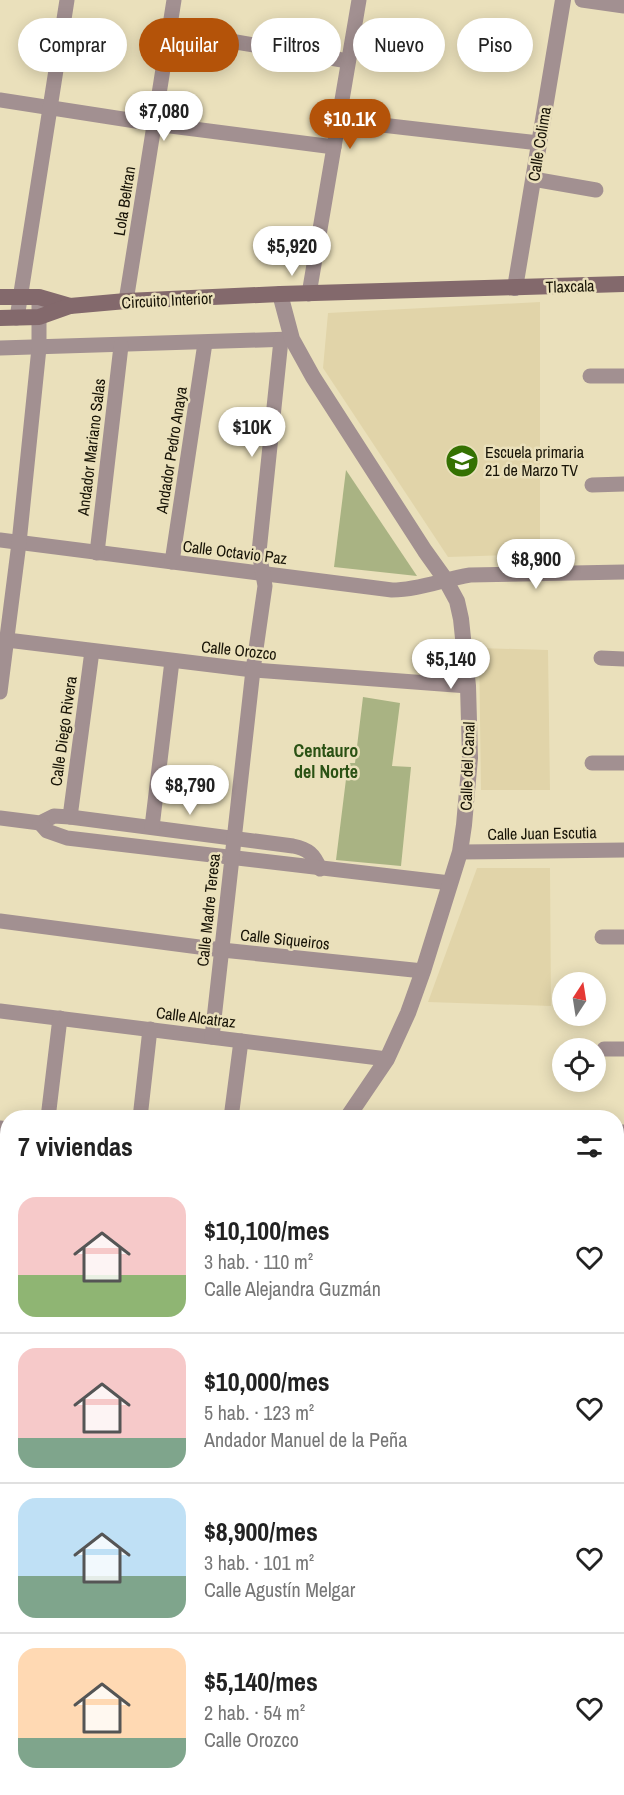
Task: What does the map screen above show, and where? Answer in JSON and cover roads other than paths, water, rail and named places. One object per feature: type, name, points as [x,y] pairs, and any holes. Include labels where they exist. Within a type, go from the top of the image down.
[{"type":"main road","name":"Tlaxcala","points":[[515,288],[624,285]]},
{"type":"main road","name":"Circuito Interior","points":[[0,318],[39,317],[70,306],[126,301],[280,294],[515,288]]},
{"type":"main road","name":"Circuito Interior","points":[[0,297],[39,297],[70,306]]},
{"type":"street","points":[[17,318],[67,0]]},
{"type":"street","name":"Lola Beltran","points":[[126,301],[174,0]]},
{"type":"street","points":[[309,294],[358,0]]},
{"type":"street","name":"Calle Colima","points":[[515,288],[563,0]]},
{"type":"street","points":[[582,0],[624,6]]},
{"type":"street","points":[[239,43],[348,61]]},
{"type":"street","points":[[0,100],[155,124],[334,147]]},
{"type":"street","points":[[338,120],[539,143]]},
{"type":"street","points":[[534,179],[596,190]]},
{"type":"street","name":"Calle del Canal","points":[[280,294],[286,339],[425,551],[446,579],[457,601],[462,619],[468,686],[470,758],[466,814],[460,852],[408,1014],[387,1059],[352,1110]]},
{"type":"street","points":[[0,692],[19,543],[39,348],[39,297]]},
{"type":"street","points":[[0,348],[121,346],[286,339]]},
{"type":"street","name":"Calle Madre Teresa","points":[[212,1037],[265,586],[259,552],[286,339]]},
{"type":"street","name":"Andador Pedro Anaya","points":[[172,562],[205,343]]},
{"type":"street","name":"Andador Mariano Salas","points":[[97,552],[121,346]]},
{"type":"street","points":[[590,376],[624,376]]},
{"type":"street","points":[[592,484],[624,484]]},
{"type":"street","name":"Calle Octavio Paz","points":[[0,540],[392,590],[417,588],[446,579],[470,575],[624,572]]},
{"type":"street","name":"Calle Orozco","points":[[7,640],[254,670],[468,686]]},
{"type":"street","name":"Calle Diego Rivera","points":[[70,817],[92,651]]},
{"type":"street","points":[[601,658],[624,659]]},
{"type":"street","points":[[152,828],[172,661]]},
{"type":"street","points":[[592,763],[624,763]]},
{"type":"street","points":[[0,818],[40,823],[54,816],[70,817],[305,849],[314,855],[320,869]]},
{"type":"street","points":[[40,823],[47,831],[67,838],[450,883]]},
{"type":"street","name":"Calle Juan Escutia","points":[[460,852],[624,850]]},
{"type":"street","name":"Calle Siqueiros","points":[[0,921],[222,950],[423,971]]},
{"type":"street","points":[[602,937],[624,937]]},
{"type":"street","name":"Calle Alcatraz","points":[[0,1011],[387,1059]]},
{"type":"street","points":[[49,1110],[60,1018]]},
{"type":"street","points":[[141,1110],[150,1029]]},
{"type":"street","points":[[232,1110],[241,1041]]},
{"type":"street","points":[[606,1049],[624,1049]]},
{"type":"place","name":"Escuela primaria 21 de Marzo TV","points":[[462,461]]},
{"type":"district","name":"Centauro del Norte","points":[[326,762]]}]
